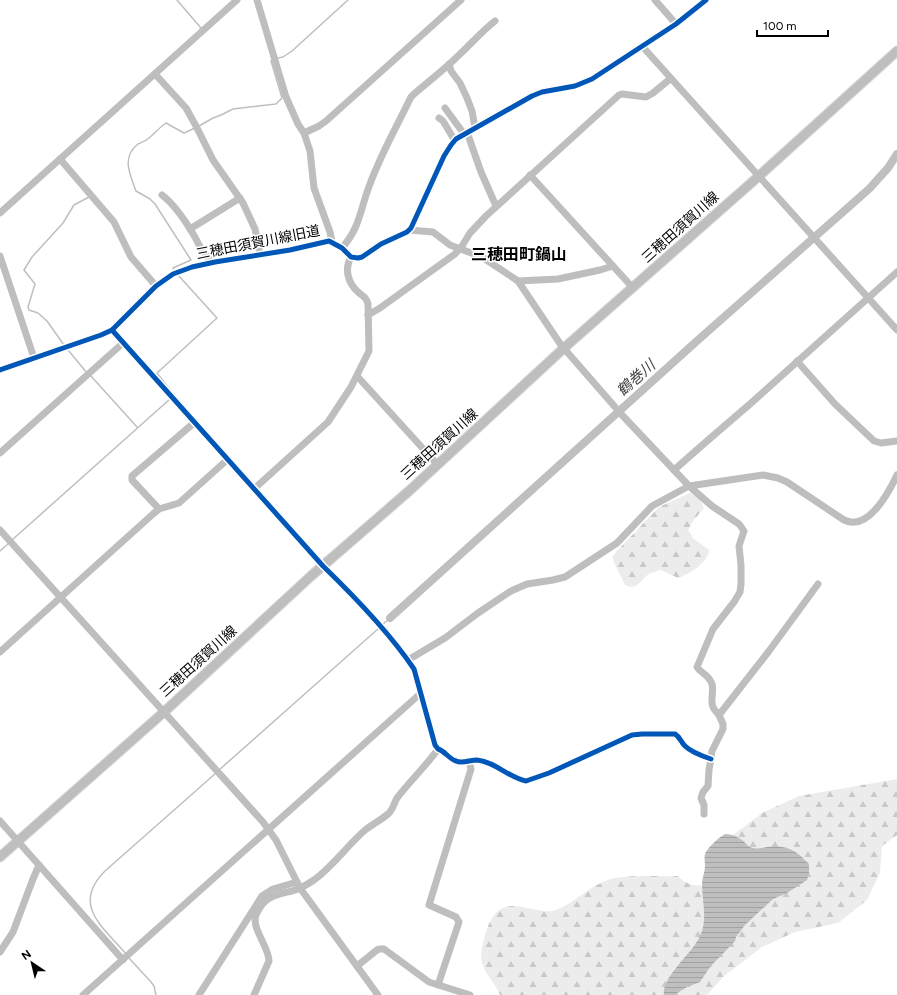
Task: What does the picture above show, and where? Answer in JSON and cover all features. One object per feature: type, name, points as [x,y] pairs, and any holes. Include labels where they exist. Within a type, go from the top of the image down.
[{"type":"main road","name":"三穂田須賀川線","points":[[0,857],[164,712],[564,348],[759,176],[897,51]]},
{"type":"street","points":[[0,213],[237,0]]},
{"type":"street","points":[[257,0],[286,97],[298,124],[304,133],[310,151],[314,188],[330,232],[332,242]]},
{"type":"street","points":[[304,133],[326,122],[461,0]]},
{"type":"street","points":[[655,0],[676,24]]},
{"type":"street","points":[[409,230],[444,156],[455,141],[466,133],[532,96],[542,92],[582,84],[676,24],[706,0]]},
{"type":"street","points":[[342,248],[348,242],[357,226],[370,184],[411,97],[495,21]]},
{"type":"street","points":[[642,46],[670,79],[897,330]]},
{"type":"street","points":[[449,64],[451,71],[460,83],[467,98],[475,128]]},
{"type":"street","points":[[155,74],[186,108],[213,160],[240,198],[254,229],[260,254]]},
{"type":"street","points":[[368,315],[455,254],[470,233],[496,206],[619,95],[622,94],[646,97],[670,79]]},
{"type":"street","points":[[445,108],[466,133],[496,206]]},
{"type":"street","points":[[439,118],[443,121],[455,141]]},
{"type":"street","points":[[60,159],[114,222],[132,257],[156,286]]},
{"type":"street","points":[[530,175],[633,288]]},
{"type":"street","points":[[162,195],[168,200],[190,229],[205,256],[215,262]]},
{"type":"street","points":[[190,229],[240,198]]},
{"type":"street","points":[[254,489],[328,422],[357,376],[369,351],[367,300],[355,289],[348,277],[347,268],[351,257],[361,258],[381,244],[409,230],[431,232],[438,235],[450,245],[482,257],[518,282],[564,348],[618,408],[622,415],[689,486],[712,506],[739,524],[744,531],[739,546],[741,565],[740,592],[713,629],[696,667],[698,670],[708,675],[712,686],[712,704],[723,724],[715,743],[711,759],[708,786],[703,792],[701,798],[704,805],[704,814]]},
{"type":"street","name":"三穂田須賀川線旧道","points":[[0,370],[112,330],[156,286],[173,274],[192,267],[290,250],[325,242],[332,242],[342,248],[351,257]]},
{"type":"street","points":[[0,256],[34,358]]},
{"type":"street","points":[[518,282],[558,279],[613,266]]},
{"type":"street","points":[[674,470],[897,272]]},
{"type":"street","points":[[112,330],[323,566],[370,614],[408,660],[414,669],[435,745],[454,761],[477,760],[488,763],[509,775],[526,782],[632,735],[642,734],[675,734],[685,746],[711,759]]},
{"type":"street","points":[[0,453],[123,343]]},
{"type":"street","points":[[797,361],[835,404],[874,441],[881,443],[897,441]]},
{"type":"street","points":[[357,376],[437,464]]},
{"type":"street","points":[[159,510],[132,480],[132,476],[195,422]]},
{"type":"street","points":[[0,652],[159,510],[179,502],[228,459]]},
{"type":"street","points":[[408,660],[445,638],[478,613],[511,591],[527,584],[553,580],[565,576],[617,543],[652,506],[689,486],[750,476],[763,475],[778,478],[788,482],[844,520],[854,523],[863,520],[882,503],[897,475]]},
{"type":"street","points":[[0,530],[268,829],[285,856],[299,885],[378,995]]},
{"type":"street","points":[[719,715],[769,651],[818,584]]},
{"type":"street","points":[[83,995],[421,693]]},
{"type":"street","points":[[254,995],[267,966],[269,955],[257,927],[256,916],[264,903],[272,896],[313,880],[331,866],[364,832],[389,813],[396,800],[438,749]]},
{"type":"street","points":[[438,985],[459,922],[456,917],[429,905],[472,769],[469,761]]},
{"type":"street","points":[[0,821],[123,960]]},
{"type":"street","points":[[0,952],[13,932],[33,879],[40,865]]},
{"type":"street","points":[[199,995],[262,896],[273,889],[299,885]]},
{"type":"street","points":[[357,966],[377,950],[381,949],[426,980],[470,995]]},
{"type":"green space","points":[[690,493],[700,500],[704,508],[693,521],[688,530],[694,539],[709,550],[708,555],[702,564],[678,578],[661,570],[649,574],[636,586],[633,587],[625,585],[613,560],[613,556],[659,507]]},
{"type":"green space","points":[[897,779],[897,835],[882,846],[880,873],[867,900],[838,923],[795,932],[762,947],[723,977],[707,995],[500,995],[483,967],[481,954],[486,933],[493,917],[501,909],[513,906],[552,911],[566,905],[600,883],[624,877],[678,876],[691,884],[698,886],[706,885],[724,842],[762,813],[799,796]]},
{"type":"shaded area","points":[[725,834],[738,837],[752,848],[780,847],[795,852],[809,864],[807,880],[787,893],[773,899],[745,925],[736,937],[735,941],[710,967],[700,982],[687,987],[674,995],[664,995],[664,988],[667,981],[700,936],[704,924],[702,880],[705,868],[705,854],[708,848]]},
{"type":"waterway","points":[[177,0],[201,28],[200,29]]},
{"type":"waterway","points":[[278,58],[283,57],[292,51],[348,0]]},
{"type":"waterway","points":[[199,126],[233,109],[276,104],[282,98],[272,61]]},
{"type":"waterway","points":[[174,270],[173,268],[191,260],[155,204],[150,199],[136,191],[128,166],[128,160],[133,149],[138,144],[148,139],[166,123],[184,133],[195,128]]},
{"type":"waterway","name":"鶴巻川","points":[[390,618],[698,340],[869,189],[888,168],[897,154]]},
{"type":"waterway","points":[[64,345],[47,321],[38,313],[29,310],[28,307],[35,284],[24,270],[32,257],[63,223],[74,205],[89,197]]},
{"type":"waterway","points":[[174,395],[157,373],[217,318],[178,275]]},
{"type":"waterway","points":[[68,350],[87,373]]},
{"type":"waterway","points":[[90,375],[137,427]]},
{"type":"waterway","points":[[12,540],[170,399]]},
{"type":"waterway","points":[[0,551],[9,543]]},
{"type":"waterway","points":[[382,625],[390,618]]},
{"type":"waterway","points":[[219,770],[379,628]]},
{"type":"waterway","points":[[126,954],[100,925],[94,915],[91,905],[91,895],[95,883],[105,871],[216,773]]},
{"type":"waterway","points":[[128,957],[154,986],[156,995]]},
{"type":"cycle path","points":[[0,370],[112,330],[156,286],[173,274],[192,267],[290,250],[329,241],[342,248],[351,257],[362,257],[381,244],[407,232],[411,228],[444,156],[456,139],[532,96],[542,92],[575,86],[592,79],[676,24],[706,0]]},
{"type":"cycle path","points":[[112,330],[323,566],[360,603],[394,642],[414,669],[435,745],[451,759],[461,762],[477,760],[484,761],[514,777],[526,781],[549,773],[632,735],[642,734],[675,734],[687,748],[697,754],[711,759]]},
{"type":"district","name":"三穂田町鍋山","points":[[519,254]]}]
